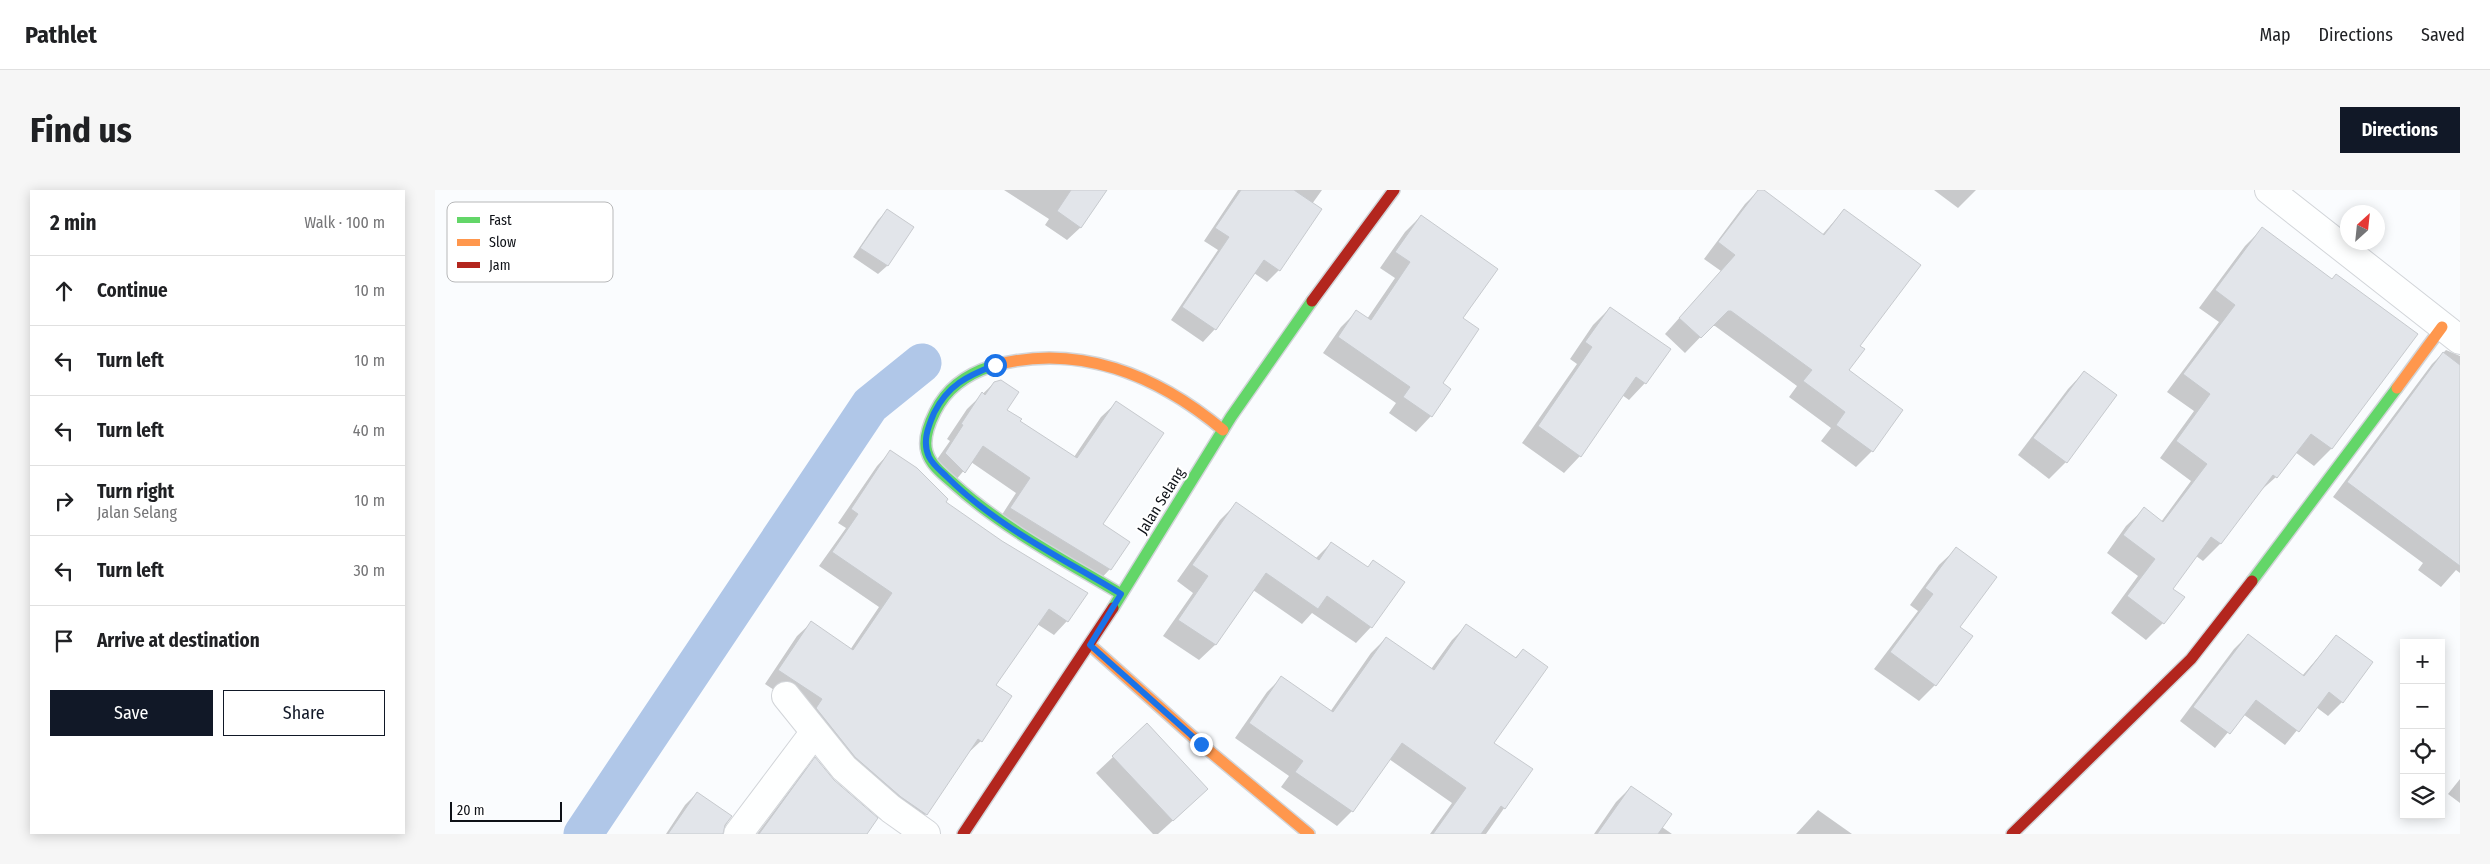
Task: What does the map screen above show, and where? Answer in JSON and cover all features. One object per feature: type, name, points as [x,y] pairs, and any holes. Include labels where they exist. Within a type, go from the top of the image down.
[{"type":"street","name":"Jalan Selang","points":[[963,834],[1090,645],[1231,417],[1270,359],[1394,190]]},
{"type":"street","points":[[2012,834],[2191,659],[2311,504],[2451,334],[2269,190]]},
{"type":"street","points":[[1121,594],[995,517],[965,496],[936,467],[929,458],[926,439],[927,428],[939,404],[951,389],[967,375],[1017,358],[1052,357],[1092,363],[1122,371],[1169,391],[1195,407],[1223,430]]},
{"type":"street","points":[[1090,645],[1201,744],[1309,834]]},
{"type":"street","points":[[786,696],[814,733],[850,774],[891,809],[926,834]]},
{"type":"street","points":[[738,834],[814,733]]},
{"type":"building","points":[[1071,190],[1107,190],[1081,228],[1057,211]]},
{"type":"building","points":[[1241,190],[1294,190],[1322,209],[1280,271],[1264,260],[1216,330],[1182,307],[1229,237],[1215,228]]},
{"type":"building","points":[[1758,190],[1764,190],[1824,235],[1844,209],[1921,265],[1860,346],[1865,349],[1849,370],[1903,410],[1873,452],[1836,425],[1845,412],[1803,381],[1812,370],[1731,311],[1728,311],[1701,338],[1679,318],[1735,255],[1718,242]]},
{"type":"building","points":[[887,209],[914,227],[888,266],[860,248]]},
{"type":"building","points":[[1421,215],[1498,269],[1463,318],[1479,329],[1443,383],[1451,389],[1432,417],[1403,397],[1410,387],[1338,337],[1356,310],[1371,320],[1410,262],[1395,252]]},
{"type":"building","points":[[2262,227],[2332,279],[2336,274],[2418,334],[2332,449],[2311,434],[2277,478],[2273,475],[2221,544],[2211,537],[2173,589],[2185,597],[2164,624],[2127,596],[2155,559],[2123,535],[2144,507],[2163,522],[2207,464],[2176,441],[2210,394],[2183,374],[2235,305],[2215,290]]},
{"type":"building","points":[[1610,307],[1671,349],[1646,384],[1636,377],[1581,457],[1538,426],[1592,347],[1585,342]]},
{"type":"building","points":[[2443,352],[2460,365],[2460,566],[2347,482]]},
{"type":"building","points":[[2084,371],[2117,395],[2067,463],[2033,438]]},
{"type":"building","points":[[1001,380],[1019,392],[1007,410],[1022,419],[1020,421],[1077,458],[1116,401],[1164,433],[1103,524],[1130,542],[1111,570],[1010,508],[1030,478],[983,446],[965,473],[945,453],[982,392],[985,395],[994,382]]},
{"type":"building","points":[[890,450],[917,468],[948,499],[946,502],[1002,541],[1088,593],[1068,622],[1049,609],[996,685],[1012,696],[982,742],[978,739],[927,815],[901,797],[855,757],[816,708],[822,699],[778,670],[811,621],[853,650],[892,593],[832,552],[858,514],[851,509]]},
{"type":"building","points":[[1236,502],[1319,560],[1331,542],[1368,567],[1373,560],[1405,582],[1372,628],[1327,596],[1318,609],[1266,573],[1216,645],[1178,620],[1208,576],[1192,565]]},
{"type":"building","points":[[1956,547],[1997,577],[1960,627],[1973,636],[1936,686],[1890,652],[1933,594],[1925,588]]},
{"type":"building","points":[[1466,624],[1516,658],[1523,649],[1548,667],[1494,743],[1533,769],[1505,809],[1501,806],[1481,834],[1433,834],[1466,788],[1402,743],[1353,812],[1295,772],[1303,761],[1249,723],[1281,676],[1333,712],[1386,637],[1434,670]]},
{"type":"building","points":[[2248,634],[2304,676],[2336,635],[2373,662],[2343,703],[2329,692],[2299,732],[2256,700],[2230,734],[2193,707]]},
{"type":"building","points":[[1147,723],[1208,789],[1173,821],[1112,756]]},
{"type":"building","points":[[815,757],[834,780],[878,818],[867,834],[759,834]]},
{"type":"building","points":[[1631,786],[1672,814],[1658,834],[1597,834]]},
{"type":"building","points":[[697,792],[732,816],[725,825],[723,834],[668,834]]},
{"type":"waterway","points":[[583,834],[870,405],[922,363]]},
{"type":"traffic: fast","points":[[1113,608],[1231,417],[1312,301]]},
{"type":"traffic: fast","points":[[992,366],[974,373],[958,383],[945,396],[935,412],[927,432],[926,447],[929,457],[938,470],[946,477],[973,500],[1014,530],[1121,594]]},
{"type":"traffic: fast","points":[[2252,581],[2397,388]]},
{"type":"traffic: slow","points":[[2397,388],[2442,327]]},
{"type":"traffic: slow","points":[[992,366],[1024,360],[1055,358],[1085,361],[1115,368],[1144,379],[1171,393],[1198,410],[1223,430]]},
{"type":"traffic: slow","points":[[1090,645],[1201,744],[1309,834]]},
{"type":"traffic: jam","points":[[1312,301],[1394,190]]},
{"type":"traffic: jam","points":[[2012,834],[2191,659],[2252,581]]},
{"type":"traffic: jam","points":[[963,834],[1113,608]]},
{"type":"route","points":[[995,365],[967,375],[951,389],[939,404],[927,428],[926,439],[929,458],[965,496],[995,517],[1121,594],[1090,645],[1201,744]]}]
